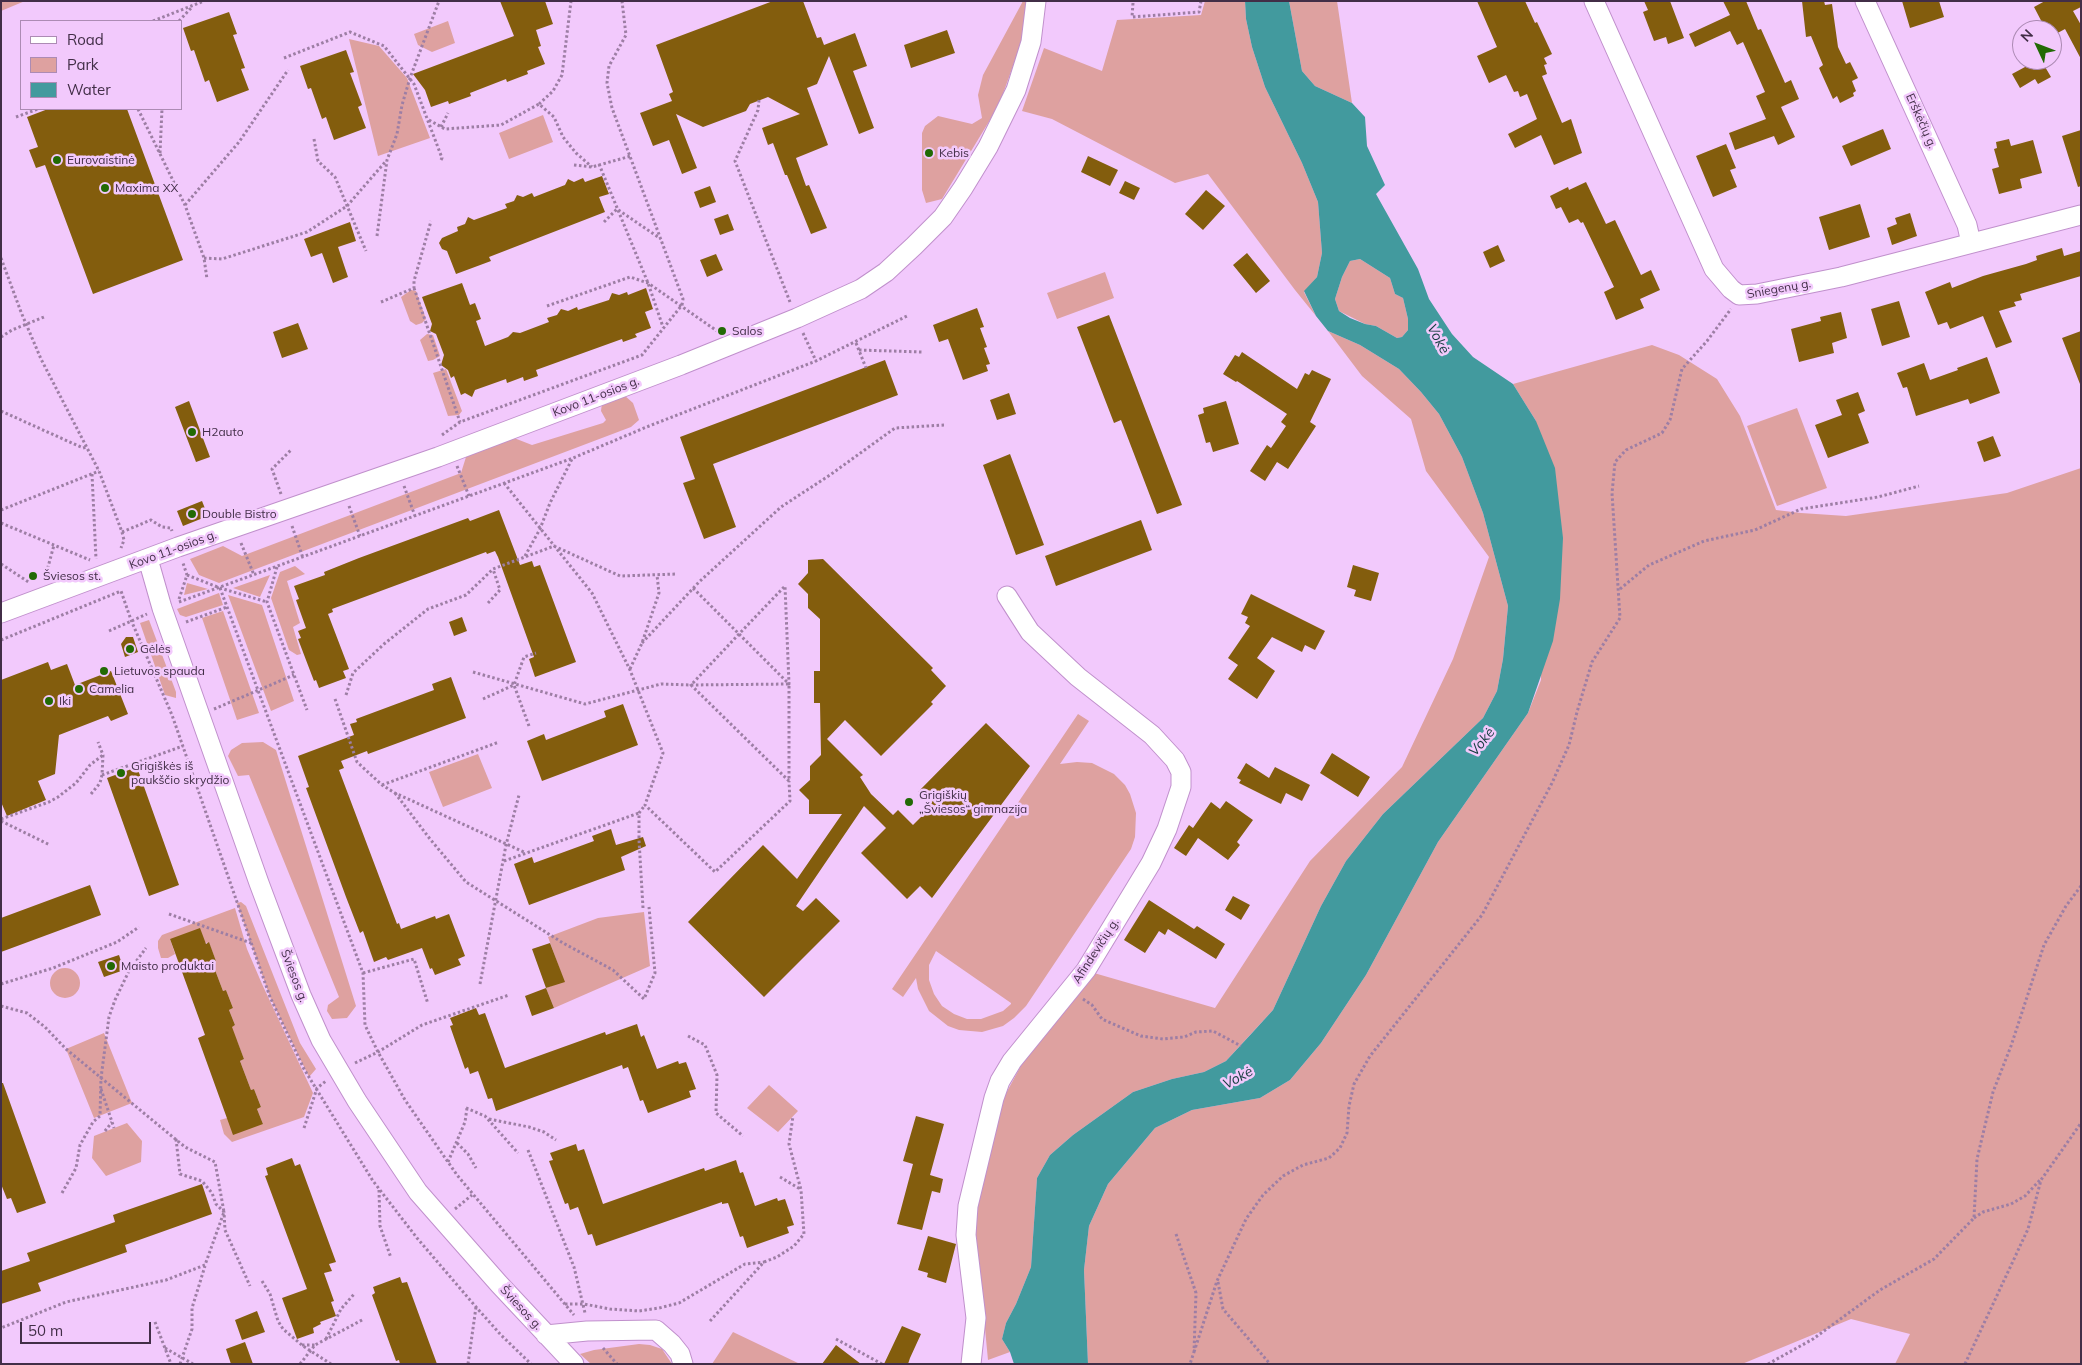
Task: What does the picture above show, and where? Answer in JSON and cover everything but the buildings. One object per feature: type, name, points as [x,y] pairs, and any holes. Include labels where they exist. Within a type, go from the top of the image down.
[{"type":"street","name":"Kovo 11-osios g.","points":[[1,613],[235,527],[452,452],[733,344],[861,289],[886,272],[943,217],[988,147],[1016,90],[1031,42],[1036,1]]},
{"type":"street","name":"Sniegenų g.","points":[[1594,1],[1714,270],[1739,296],[1841,277],[2081,215]]},
{"type":"street","name":"Erškėčių g.","points":[[1865,1],[1963,216],[1971,243]]},
{"type":"street","name":"Šviesos g.","points":[[148,559],[162,608],[259,883],[301,995],[321,1040],[338,1071],[418,1192],[574,1364]]},
{"type":"street","name":"Afindevičių g.","points":[[971,1364],[976,1318],[966,1235],[968,1206],[994,1098],[1000,1081],[1012,1061],[1086,970],[1151,864],[1167,828],[1181,787],[1181,772],[1175,760],[1152,734],[1078,677],[1030,632],[1007,596]]},
{"type":"street","name":"Šviesos g.","points":[[546,1335],[587,1331],[656,1330],[680,1354],[683,1364]]},
{"type":"path","points":[[156,20],[204,1]]},
{"type":"path","points":[[377,236],[387,160],[397,134],[402,105],[410,78],[439,1]]},
{"type":"path","points":[[428,120],[445,129],[501,126],[539,104],[553,91],[562,75],[571,1]]},
{"type":"path","points":[[439,437],[460,422],[642,355],[682,305],[683,299],[612,108],[607,83],[609,66],[626,35],[622,1]]},
{"type":"path","points":[[1133,3],[1132,17],[1200,12],[1201,1]]},
{"type":"path","points":[[180,20],[193,6]]},
{"type":"path","points":[[284,58],[350,32],[384,46],[410,78],[442,158],[440,162]]},
{"type":"path","points":[[185,205],[238,142],[288,70]]},
{"type":"path","points":[[759,100],[758,110],[735,161],[792,306]]},
{"type":"path","points":[[539,104],[554,117],[563,138],[592,167]]},
{"type":"path","points":[[16,117],[35,110]]},
{"type":"path","points":[[138,110],[185,205],[204,258],[207,279]]},
{"type":"path","points":[[160,154],[162,110]]},
{"type":"path","points":[[441,126],[448,113]]},
{"type":"path","points":[[314,139],[318,161],[335,178],[366,251]]},
{"type":"path","points":[[574,165],[592,167],[631,156]]},
{"type":"path","points":[[204,258],[222,259],[307,232],[347,206],[387,160]]},
{"type":"path","points":[[599,164],[648,282],[663,328]]},
{"type":"path","points":[[617,208],[661,239]]},
{"type":"path","points":[[604,222],[617,208]]},
{"type":"path","points":[[430,221],[414,288],[460,422]]},
{"type":"path","points":[[1,258],[41,358],[99,472],[122,532],[151,520],[162,527],[172,528]]},
{"type":"path","points":[[547,306],[630,277],[648,282],[733,344]]},
{"type":"path","points":[[381,302],[414,288]]},
{"type":"path","points":[[1190,1364],[1218,1281],[1246,1219],[1263,1195],[1283,1176],[1303,1165],[1329,1158],[1340,1148],[1347,1133],[1349,1106],[1354,1084],[1370,1056],[1482,915],[1552,783],[1569,745],[1592,662],[1620,618],[1612,493],[1615,462],[1626,450],[1662,433],[1670,420],[1682,369],[1707,341],[1739,296]]},
{"type":"path","points":[[267,602],[220,588],[187,575],[178,602],[220,588],[573,458],[649,426],[816,362],[908,316]]},
{"type":"path","points":[[1,337],[44,317]]},
{"type":"path","points":[[806,340],[816,362]]},
{"type":"path","points":[[856,343],[866,368]]},
{"type":"path","points":[[859,350],[922,352]]},
{"type":"path","points":[[1,411],[83,448],[87,447]]},
{"type":"path","points":[[642,643],[693,588],[781,507],[830,475],[895,428],[944,425]]},
{"type":"path","points":[[452,452],[469,496]]},
{"type":"path","points":[[524,557],[540,529],[550,503],[573,458]]},
{"type":"path","points":[[398,470],[415,516]]},
{"type":"path","points":[[1,510],[99,472]]},
{"type":"path","points":[[92,474],[96,558]]},
{"type":"path","points":[[504,483],[592,593],[630,670],[663,752],[640,813],[638,840],[644,908]]},
{"type":"path","points":[[1619,589],[1649,565],[1704,541],[1755,530],[1801,509],[1878,497],[1919,486]]},
{"type":"path","points":[[342,490],[360,536]]},
{"type":"path","points":[[1,523],[90,560]]},
{"type":"path","points":[[235,527],[254,575]]},
{"type":"path","points":[[45,578],[54,546]]},
{"type":"path","points":[[346,695],[353,673],[384,644],[428,609],[466,595],[493,569],[554,546],[620,576],[676,574]]},
{"type":"path","points":[[1,564],[30,583]]},
{"type":"path","points":[[278,566],[267,602],[307,710]]},
{"type":"path","points":[[488,603],[500,590],[493,569]]},
{"type":"path","points":[[630,670],[642,643],[659,594],[657,575]]},
{"type":"path","points":[[644,805],[714,872],[790,801],[789,684],[785,586],[691,685]]},
{"type":"path","points":[[220,588],[363,973],[365,1025],[378,1052],[404,1100],[472,1195],[587,1331]]},
{"type":"path","points":[[693,588],[789,684]]},
{"type":"path","points":[[1,640],[121,592],[131,620]]},
{"type":"path","points":[[169,628],[227,607]]},
{"type":"path","points":[[109,631],[162,608]]},
{"type":"path","points":[[529,726],[514,685],[524,657],[536,653]]},
{"type":"path","points":[[473,672],[585,704],[661,684],[789,684]]},
{"type":"path","points":[[200,716],[294,675]]},
{"type":"path","points":[[483,699],[514,685]]},
{"type":"path","points":[[691,685],[789,780]]},
{"type":"path","points":[[335,699],[357,762],[382,785],[395,793],[526,853]]},
{"type":"path","points":[[90,794],[100,783],[102,775],[103,755],[98,742]]},
{"type":"path","points":[[382,785],[499,742]]},
{"type":"path","points":[[102,775],[183,746]]},
{"type":"path","points":[[1,820],[58,797],[76,783],[90,765],[103,755]]},
{"type":"path","points":[[395,793],[466,882],[563,943],[613,970],[644,999],[655,973],[649,907]]},
{"type":"path","points":[[480,984],[506,845],[519,795]]},
{"type":"path","points":[[503,861],[640,813]]},
{"type":"path","points":[[1,820],[50,845]]},
{"type":"path","points":[[1974,1218],[1976,1159],[1993,1092],[2011,1046],[2044,946],[2066,906],[2081,886]]},
{"type":"path","points":[[170,914],[251,943]]},
{"type":"path","points":[[1,984],[54,968],[117,942],[139,927]]},
{"type":"path","points":[[62,1193],[76,1168],[80,1145],[93,1122],[100,1116],[100,1086],[109,1017],[129,971],[146,948]]},
{"type":"path","points":[[363,973],[414,959],[428,1004]]},
{"type":"path","points":[[1071,988],[1092,1005],[1102,1019],[1141,1036],[1163,1039],[1196,1032],[1213,1031],[1240,1046]]},
{"type":"path","points":[[304,1128],[317,1088],[338,1071],[378,1052],[422,1025],[509,995]]},
{"type":"path","points":[[1,1006],[27,1013],[45,1027],[66,1049],[185,1147],[215,1162],[224,1212],[225,1230],[250,1286]]},
{"type":"path","points":[[688,1036],[705,1045],[717,1075],[716,1113],[743,1136]]},
{"type":"path","points":[[100,1086],[114,1128]]},
{"type":"path","points":[[448,1162],[465,1122],[466,1108],[489,1119],[518,1153]]},
{"type":"path","points":[[564,1304],[584,1304],[639,1311],[679,1303],[745,1264],[764,1262],[777,1257],[794,1246],[804,1234],[801,1190],[789,1144],[793,1116]]},
{"type":"path","points":[[489,1119],[529,1126],[544,1132],[556,1140]]},
{"type":"path","points":[[105,1131],[112,1122]]},
{"type":"path","points":[[1768,1364],[1813,1339],[1880,1290],[1934,1259],[1974,1218],[1983,1212],[2011,1204],[2025,1196],[2041,1180],[2081,1123]]},
{"type":"path","points":[[176,1139],[180,1174],[202,1181],[212,1193],[216,1204],[224,1212]]},
{"type":"path","points":[[457,1142],[468,1154],[476,1168]]},
{"type":"path","points":[[528,1150],[574,1267],[584,1304],[587,1331]]},
{"type":"path","points":[[780,1178],[801,1190]]},
{"type":"path","points":[[1965,1364],[2028,1229],[2041,1180]]},
{"type":"path","points":[[379,1190],[380,1226],[390,1258]]},
{"type":"path","points":[[180,1364],[192,1328],[192,1308],[197,1287],[224,1212]]},
{"type":"path","points":[[1176,1234],[1196,1293],[1194,1352]]},
{"type":"path","points":[[710,1321],[764,1262]]},
{"type":"path","points":[[1,1328],[66,1302],[166,1280],[205,1265]]},
{"type":"path","points":[[262,1281],[270,1294],[278,1321],[283,1328],[301,1345],[331,1364]]},
{"type":"path","points":[[1218,1281],[1223,1309],[1270,1364]]},
{"type":"path","points":[[326,1340],[342,1309],[355,1292]]},
{"type":"path","points":[[468,1364],[476,1307]]},
{"type":"path","points":[[300,1364],[315,1345],[364,1319]]},
{"type":"path","points":[[155,1322],[170,1364]]},
{"type":"path","points":[[836,1339],[882,1364]]},
{"type":"path","points":[[301,1345],[315,1345]]},
{"type":"path","points":[[165,1348],[183,1356],[193,1364]]},
{"type":"path","points":[[320,1357],[323,1364]]},
{"type":"green space","points":[[1,1],[25,1],[1,11]]},
{"type":"green space","points":[[1023,1],[1027,1],[1023,38],[999,105],[942,199],[926,203],[922,190],[922,133],[925,126],[938,116],[972,124],[982,118],[978,95],[983,75]]},
{"type":"green space","points":[[1205,1],[1245,1],[1246,19],[1252,47],[1265,87],[1302,163],[1318,202],[1322,253],[1317,277],[1304,292],[1316,316],[1208,174],[1175,183],[1052,119],[1022,111],[1044,48],[1102,71],[1117,20],[1201,15]]},
{"type":"green space","points":[[1289,1],[1337,1],[1352,103],[1315,86],[1302,71]]},
{"type":"green space","points":[[448,21],[455,43],[432,52],[418,45],[414,34]]},
{"type":"green space","points":[[349,39],[379,46],[407,78],[430,138],[378,156]]},
{"type":"green space","points":[[543,115],[553,142],[509,159],[499,133]]},
{"type":"green space","points":[[1360,259],[1390,278],[1395,294],[1403,298],[1408,319],[1408,330],[1402,337],[1397,338],[1376,326],[1365,324],[1339,311],[1335,299],[1342,277],[1350,261]]},
{"type":"green space","points":[[1105,272],[1114,298],[1057,319],[1047,293]]},
{"type":"green space","points":[[411,290],[416,291],[426,319],[416,325],[410,321],[401,297]]},
{"type":"green space","points":[[1328,331],[1360,345],[1399,369],[1439,414],[1462,457],[1483,513],[1508,606],[1503,659],[1497,691],[1483,718],[1383,814],[1346,861],[1321,906],[1273,1010],[1226,1061],[1204,1072],[1172,1079],[1133,1092],[1073,1135],[1050,1155],[1037,1178],[1031,1267],[1006,1323],[1002,1339],[1010,1352],[988,1360],[974,1214],[1004,1097],[1023,1062],[1094,973],[1215,1008],[1310,861],[1402,767],[1453,659],[1489,557],[1426,471],[1411,419],[1362,376]]},
{"type":"green space","points":[[427,334],[433,335],[440,356],[428,361],[420,340]]},
{"type":"green space","points":[[1652,345],[1679,355],[1717,379],[1740,416],[1776,510],[1846,516],[2007,493],[2081,468],[2081,1364],[1895,1364],[1910,1334],[1851,1319],[1742,1364],[1088,1364],[1084,1270],[1089,1226],[1108,1184],[1155,1128],[1192,1110],[1260,1098],[1290,1080],[1321,1043],[1366,975],[1438,842],[1528,713],[1541,680],[1536,421],[1513,384]]},
{"type":"green space","points":[[446,369],[462,411],[459,415],[448,416],[433,373]]},
{"type":"green space","points":[[624,395],[633,403],[639,420],[631,427],[219,583],[199,575],[190,559],[223,546],[242,556],[461,473],[466,457],[514,438],[532,445],[603,423],[606,420],[601,411],[602,403]]},
{"type":"green space","points":[[1797,408],[1827,488],[1777,506],[1747,426]]},
{"type":"green space","points":[[295,566],[305,574],[287,581],[300,623],[293,627],[301,654],[297,655],[289,650],[271,598],[280,572]]},
{"type":"green space","points":[[270,575],[260,597],[233,588]]},
{"type":"green space","points":[[187,583],[208,589],[184,595]]},
{"type":"green space","points":[[219,593],[223,605],[186,617],[180,615],[177,609]]},
{"type":"green space","points":[[228,595],[262,605],[294,701],[271,711]]},
{"type":"green space","points":[[223,611],[259,713],[237,720],[202,618]]},
{"type":"green space","points":[[149,620],[176,692],[176,698],[165,695],[140,623]]},
{"type":"green space","points":[[1078,714],[1089,721],[1060,764],[1092,763],[1114,774],[1125,785],[1130,794],[1136,813],[1135,837],[1131,849],[1026,1006],[1003,1026],[982,1032],[959,1030],[948,1026],[929,1011],[918,989],[916,978],[903,997],[892,989]],"holes":[[[936,951],[1011,1003],[1003,1011],[981,1019],[967,1019],[954,1014],[942,1006],[934,994],[929,980],[929,965]]]},
{"type":"green space","points":[[263,742],[276,750],[356,1006],[347,1018],[332,1019],[327,1011],[328,1005],[339,997],[249,775],[238,776],[228,756],[231,750],[242,743]]},
{"type":"green space","points":[[478,754],[492,788],[443,807],[429,772]]},
{"type":"green space","points":[[241,902],[246,906],[300,1043],[316,1069],[309,1077],[270,997],[237,903]]},
{"type":"green space","points":[[235,908],[247,949],[313,1093],[304,1117],[232,1142],[224,1134],[220,1120],[227,1118],[263,1124],[257,1109],[261,1107],[254,1089],[251,1090],[240,1061],[244,1059],[237,1041],[228,1028],[235,1025],[229,1010],[233,1008],[226,990],[223,991],[212,962],[216,961],[209,943],[170,939],[175,954],[168,958],[161,958],[158,941],[162,935]]},
{"type":"green space","points":[[644,912],[650,966],[554,1008],[546,988],[564,981],[548,937],[598,918]]},
{"type":"green space","points":[[65,968],[71,969],[79,977],[79,989],[71,997],[65,998],[59,997],[51,989],[50,983],[51,977],[59,969]]},
{"type":"green space","points":[[104,1033],[132,1103],[94,1118],[66,1049]]},
{"type":"green space","points":[[769,1085],[798,1111],[778,1132],[747,1108]]},
{"type":"green space","points":[[127,1123],[142,1141],[141,1162],[106,1176],[92,1158],[94,1136]]},
{"type":"green space","points":[[733,1332],[800,1364],[712,1364]]},
{"type":"green space","points":[[639,1344],[662,1349],[672,1364],[591,1364],[580,1354],[594,1350]]},
{"type":"water","name":"Vokė","points":[[1245,1],[1289,1],[1302,71],[1315,86],[1352,103],[1365,117],[1367,146],[1385,185],[1376,194],[1418,269],[1429,299],[1452,334],[1473,357],[1513,384],[1536,421],[1555,468],[1563,538],[1560,599],[1553,641],[1528,713],[1438,842],[1366,975],[1321,1043],[1290,1080],[1260,1098],[1192,1110],[1155,1128],[1108,1184],[1089,1226],[1084,1270],[1088,1364],[1014,1364],[1010,1352],[1002,1339],[1006,1323],[1031,1267],[1037,1178],[1050,1155],[1073,1135],[1133,1092],[1172,1079],[1204,1072],[1226,1061],[1252,1033],[1273,1010],[1321,906],[1346,861],[1383,814],[1483,718],[1497,691],[1503,659],[1508,606],[1483,513],[1462,457],[1439,414],[1399,369],[1360,345],[1328,331],[1316,316],[1304,291],[1317,277],[1322,253],[1318,202],[1302,163],[1265,87],[1252,47],[1246,19]],"holes":[[[1360,259],[1390,278],[1395,294],[1403,298],[1408,319],[1408,330],[1402,337],[1397,338],[1376,326],[1350,318],[1339,311],[1335,299],[1342,277],[1350,261]]]},
{"type":"place","name":"Kebis","points":[[929,153]]},
{"type":"place","name":"Eurovaistinė","points":[[57,160]]},
{"type":"place","name":"Maxima XX","points":[[105,188]]},
{"type":"place","name":"Salos","points":[[722,331]]},
{"type":"place","name":"H2auto","points":[[192,432]]},
{"type":"place","name":"Double Bistro","points":[[192,514]]},
{"type":"place","name":"Šviesos st.","points":[[33,576]]},
{"type":"place","name":"Gėlės","points":[[130,649]]},
{"type":"place","name":"Lietuvos spauda","points":[[104,671]]},
{"type":"place","name":"Camelia","points":[[79,689]]},
{"type":"place","name":"Iki","points":[[49,701]]},
{"type":"place","name":"Grigiškės iš paukščio skrydžio","points":[[121,773]]},
{"type":"place","name":"Grigiškių „Šviesos“ gimnazija","points":[[909,802]]},
{"type":"place","name":"Maisto produktai","points":[[111,966]]}]
